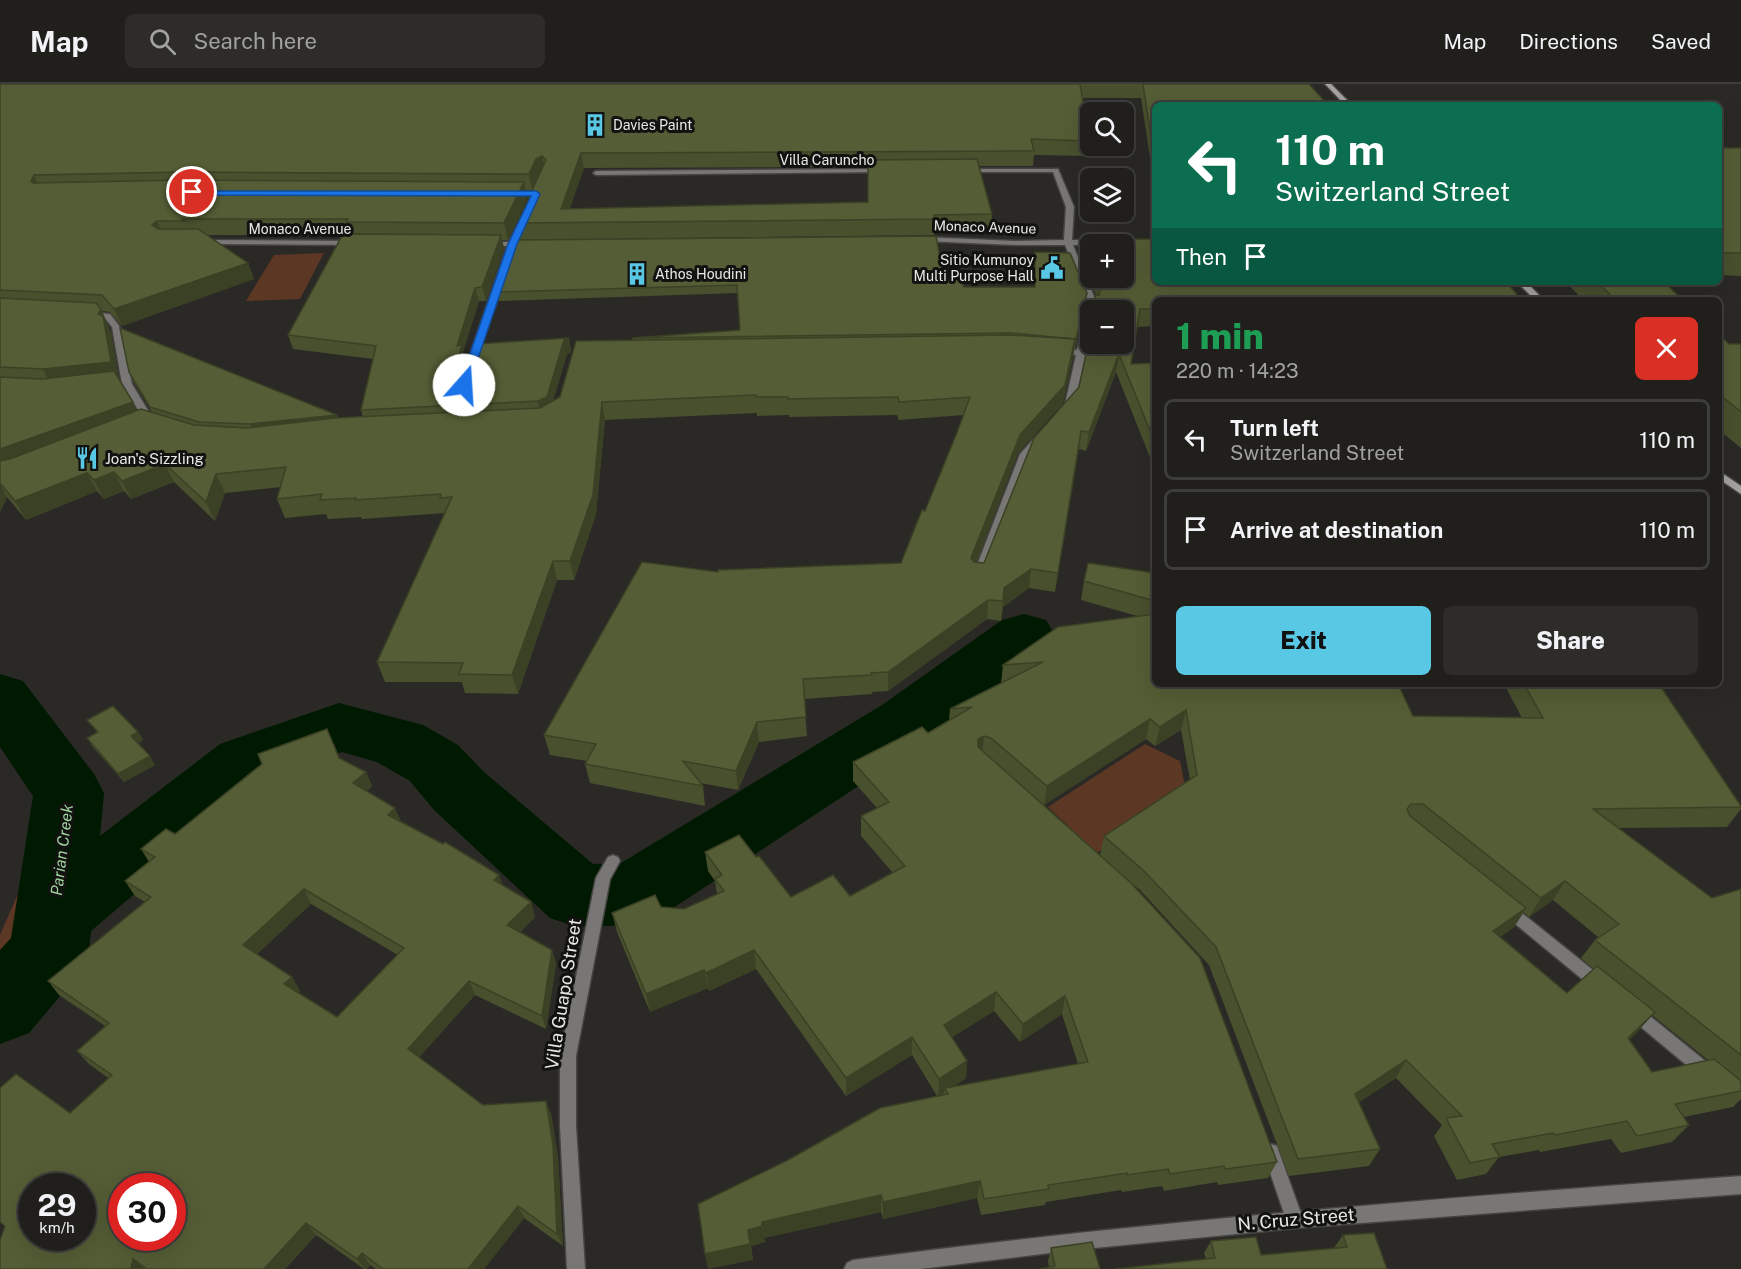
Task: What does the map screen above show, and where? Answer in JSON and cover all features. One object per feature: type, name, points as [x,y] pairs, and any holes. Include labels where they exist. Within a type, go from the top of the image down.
[{"type":"main road","points":[[1328,84],[1345,102]]},
{"type":"main road","points":[[1524,285],[1537,297]]},
{"type":"main road","points":[[1722,476],[1741,491]]},
{"type":"street","points":[[954,171],[1056,170],[1070,207],[1068,242],[1092,300]]},
{"type":"street","name":"Villa Caruncho","points":[[596,173],[896,171]]},
{"type":"street","points":[[471,363],[512,244],[527,213]]},
{"type":"street","name":"Monaco Avenue","points":[[916,239],[1080,242]]},
{"type":"street","name":"Monaco Avenue","points":[[189,242],[362,243]]},
{"type":"street","points":[[478,244],[543,244]]},
{"type":"street","points":[[83,315],[107,316],[116,327],[127,384],[154,424],[139,426]]},
{"type":"street","points":[[1051,350],[1080,353]]},
{"type":"street","points":[[978,578],[1025,454],[1069,405],[1082,354]]},
{"type":"street","points":[[116,385],[127,384]]},
{"type":"street","name":"Villa Guapo Street","points":[[576,1269],[568,1126],[568,1056],[596,909],[608,870]]},
{"type":"street","points":[[1497,901],[1723,1085]]},
{"type":"street","points":[[1263,1132],[1294,1219]]},
{"type":"street","name":"N. Cruz Street","points":[[853,1269],[978,1251],[1294,1219],[1741,1185]]},
{"type":"shaded area","points":[[324,253],[300,299],[246,301],[274,255]]},
{"type":"shaded area","points":[[1145,744],[1180,761],[1186,791],[1097,853],[1048,807]]},
{"type":"shaded area","points":[[45,878],[35,922],[0,986],[0,935],[23,882]]},
{"type":"building","points":[[0,84],[1080,84],[1083,102],[1080,102],[1080,141],[1031,139],[1034,151],[581,153],[561,209],[868,202],[868,160],[977,159],[992,214],[934,215],[934,219],[517,223],[546,160],[542,156],[536,159],[529,174],[186,172],[34,175],[31,181],[33,183],[186,180],[524,182],[504,223],[347,222],[348,219],[157,221],[152,225],[158,229],[198,229],[248,263],[114,309],[102,295],[0,290]]},
{"type":"building","points":[[1143,84],[1309,84],[1325,102],[1152,102],[1152,143]]},
{"type":"building","points":[[1722,148],[1741,148],[1741,253],[1722,253]]},
{"type":"building","points":[[343,234],[501,235],[482,287],[475,288],[457,346],[462,345],[454,372],[461,375],[467,371],[477,344],[569,338],[564,340],[547,397],[538,401],[361,410],[376,346],[288,335]]},
{"type":"building","points":[[936,236],[944,279],[960,278],[964,287],[1035,287],[1035,252],[1070,253],[1080,277],[1080,288],[1085,288],[1087,293],[1085,300],[1080,300],[1080,322],[1076,339],[1011,333],[632,338],[740,330],[737,285],[497,292],[515,240]]},
{"type":"building","points":[[1134,239],[1152,239],[1152,285],[1509,285],[1519,297],[1152,297],[1152,309],[1140,309],[1134,346],[1134,300],[1094,300],[1095,295],[1099,295],[1100,288],[1134,288]]},
{"type":"building","points":[[1601,285],[1667,285],[1680,297],[1612,297]]},
{"type":"building","points":[[0,298],[96,303],[101,309],[98,314],[103,316],[111,362],[43,369],[0,367]]},
{"type":"building","points":[[120,328],[337,415],[250,424],[199,422],[150,407],[129,372]]},
{"type":"building","points":[[1011,335],[1075,339],[1065,385],[1020,435],[971,558],[974,562],[984,563],[1034,438],[1079,387],[1086,354],[1119,354],[1089,432],[1081,431],[1058,573],[1031,569],[1004,588],[1003,601],[988,600],[888,672],[803,679],[806,717],[757,722],[736,771],[683,761],[703,786],[585,764],[596,744],[544,735],[642,562],[718,572],[718,570],[901,563],[922,510],[925,511],[970,397],[899,402],[898,397],[788,399],[788,397],[756,397],[756,395],[602,402],[593,495],[570,561],[553,561],[512,675],[459,674],[463,663],[377,662],[452,497],[440,498],[441,494],[320,500],[322,494],[277,499],[286,467],[216,474],[206,502],[165,464],[122,481],[114,472],[94,480],[87,473],[15,501],[0,483],[0,461],[141,409],[194,425],[247,428],[335,418],[540,408],[560,397],[576,341]]},
{"type":"building","points":[[1722,338],[1729,344],[1741,344],[1741,412],[1722,396]]},
{"type":"building","points":[[1119,354],[1133,354],[1131,364],[1152,363],[1152,436]]},
{"type":"building","points":[[114,371],[133,402],[0,449],[0,377],[42,379]]},
{"type":"building","points":[[1088,563],[1152,573],[1152,600],[1084,581]]},
{"type":"building","points":[[1152,614],[1152,687],[1399,687],[1413,716],[1543,718],[1526,687],[1661,687],[1741,807],[1593,809],[1712,898],[1741,889],[1741,1055],[1595,940],[1619,924],[1565,881],[1541,898],[1423,804],[1411,804],[1407,809],[1410,816],[1526,908],[1493,931],[1567,993],[1597,966],[1655,1012],[1628,1038],[1652,1072],[1714,1059],[1741,1081],[1741,1091],[1675,1104],[1689,1125],[1637,1136],[1627,1121],[1555,1135],[1553,1133],[1492,1144],[1500,1157],[1470,1163],[1446,1118],[1462,1116],[1406,1060],[1355,1094],[1380,1149],[1298,1159],[1216,947],[1144,871],[1104,836],[1197,775],[1186,710],[1160,727],[1150,719],[1047,786],[991,738],[984,736],[978,739],[978,747],[1131,883],[1200,958],[1277,1162],[1225,1169],[1224,1166],[1170,1174],[1168,1169],[1127,1175],[1127,1173],[1048,1185],[1049,1189],[984,1199],[980,1181],[883,1202],[881,1195],[762,1222],[762,1226],[748,1230],[750,1244],[705,1254],[698,1204],[788,1160],[880,1108],[948,1094],[945,1088],[1088,1062],[1065,996],[1023,1024],[996,992],[944,1025],[967,1061],[939,1079],[912,1037],[846,1078],[754,950],[706,973],[704,970],[646,994],[612,913],[655,895],[661,907],[684,909],[724,891],[715,879],[722,875],[705,852],[739,835],[756,857],[759,856],[791,897],[833,875],[850,896],[905,866],[861,816],[889,802],[853,762],[922,727],[928,733],[972,707],[950,709],[1043,662],[1003,665],[1058,627]]},
{"type":"building","points":[[113,706],[138,732],[131,736],[150,756],[118,774],[87,738],[98,732],[87,720]]},
{"type":"building","points":[[327,729],[339,758],[366,772],[353,783],[395,808],[388,815],[443,844],[445,842],[499,875],[494,880],[531,902],[507,925],[552,950],[542,1016],[469,981],[408,1049],[483,1105],[546,1101],[553,1145],[557,1234],[518,1206],[468,1269],[383,1269],[362,1253],[357,1259],[306,1223],[264,1269],[147,1269],[133,1259],[131,1269],[0,1269],[0,1240],[5,1226],[0,1222],[0,1088],[16,1074],[70,1113],[112,1075],[77,1051],[109,1023],[48,981],[151,897],[125,881],[155,857],[141,849],[166,829],[175,834],[262,764],[258,754]],"holes":[[[304,889],[404,948],[337,1017],[284,984],[292,977],[243,945]]]},
{"type":"building","points":[[1374,1233],[1387,1269],[1115,1269],[1215,1258],[1211,1241],[1256,1237],[1261,1255],[1347,1247],[1343,1235]]},
{"type":"building","points":[[1092,1242],[1100,1269],[1040,1269],[1055,1266],[1051,1248]]},
{"type":"waterway","points":[[53,917],[244,762],[339,727],[399,743],[434,763],[459,791],[577,896],[634,894],[906,722],[1024,635]]},
{"type":"waterway","name":"Parian Creek","points":[[0,697],[69,793],[53,917]]},
{"type":"waterway","name":"Parian Creek","points":[[0,1007],[49,952],[53,917]]},
{"type":"place","name":"Davies Paint","points":[[595,125]]},
{"type":"place","name":"Sitio Kumunoy Multi Purpose Hall","points":[[1052,268]]},
{"type":"place","name":"Athos Houdini","points":[[637,274]]},
{"type":"place","name":"Joan's Sizzling","points":[[87,458]]},
{"type":"route","points":[[192,192],[536,194],[512,244],[464,385]]}]
